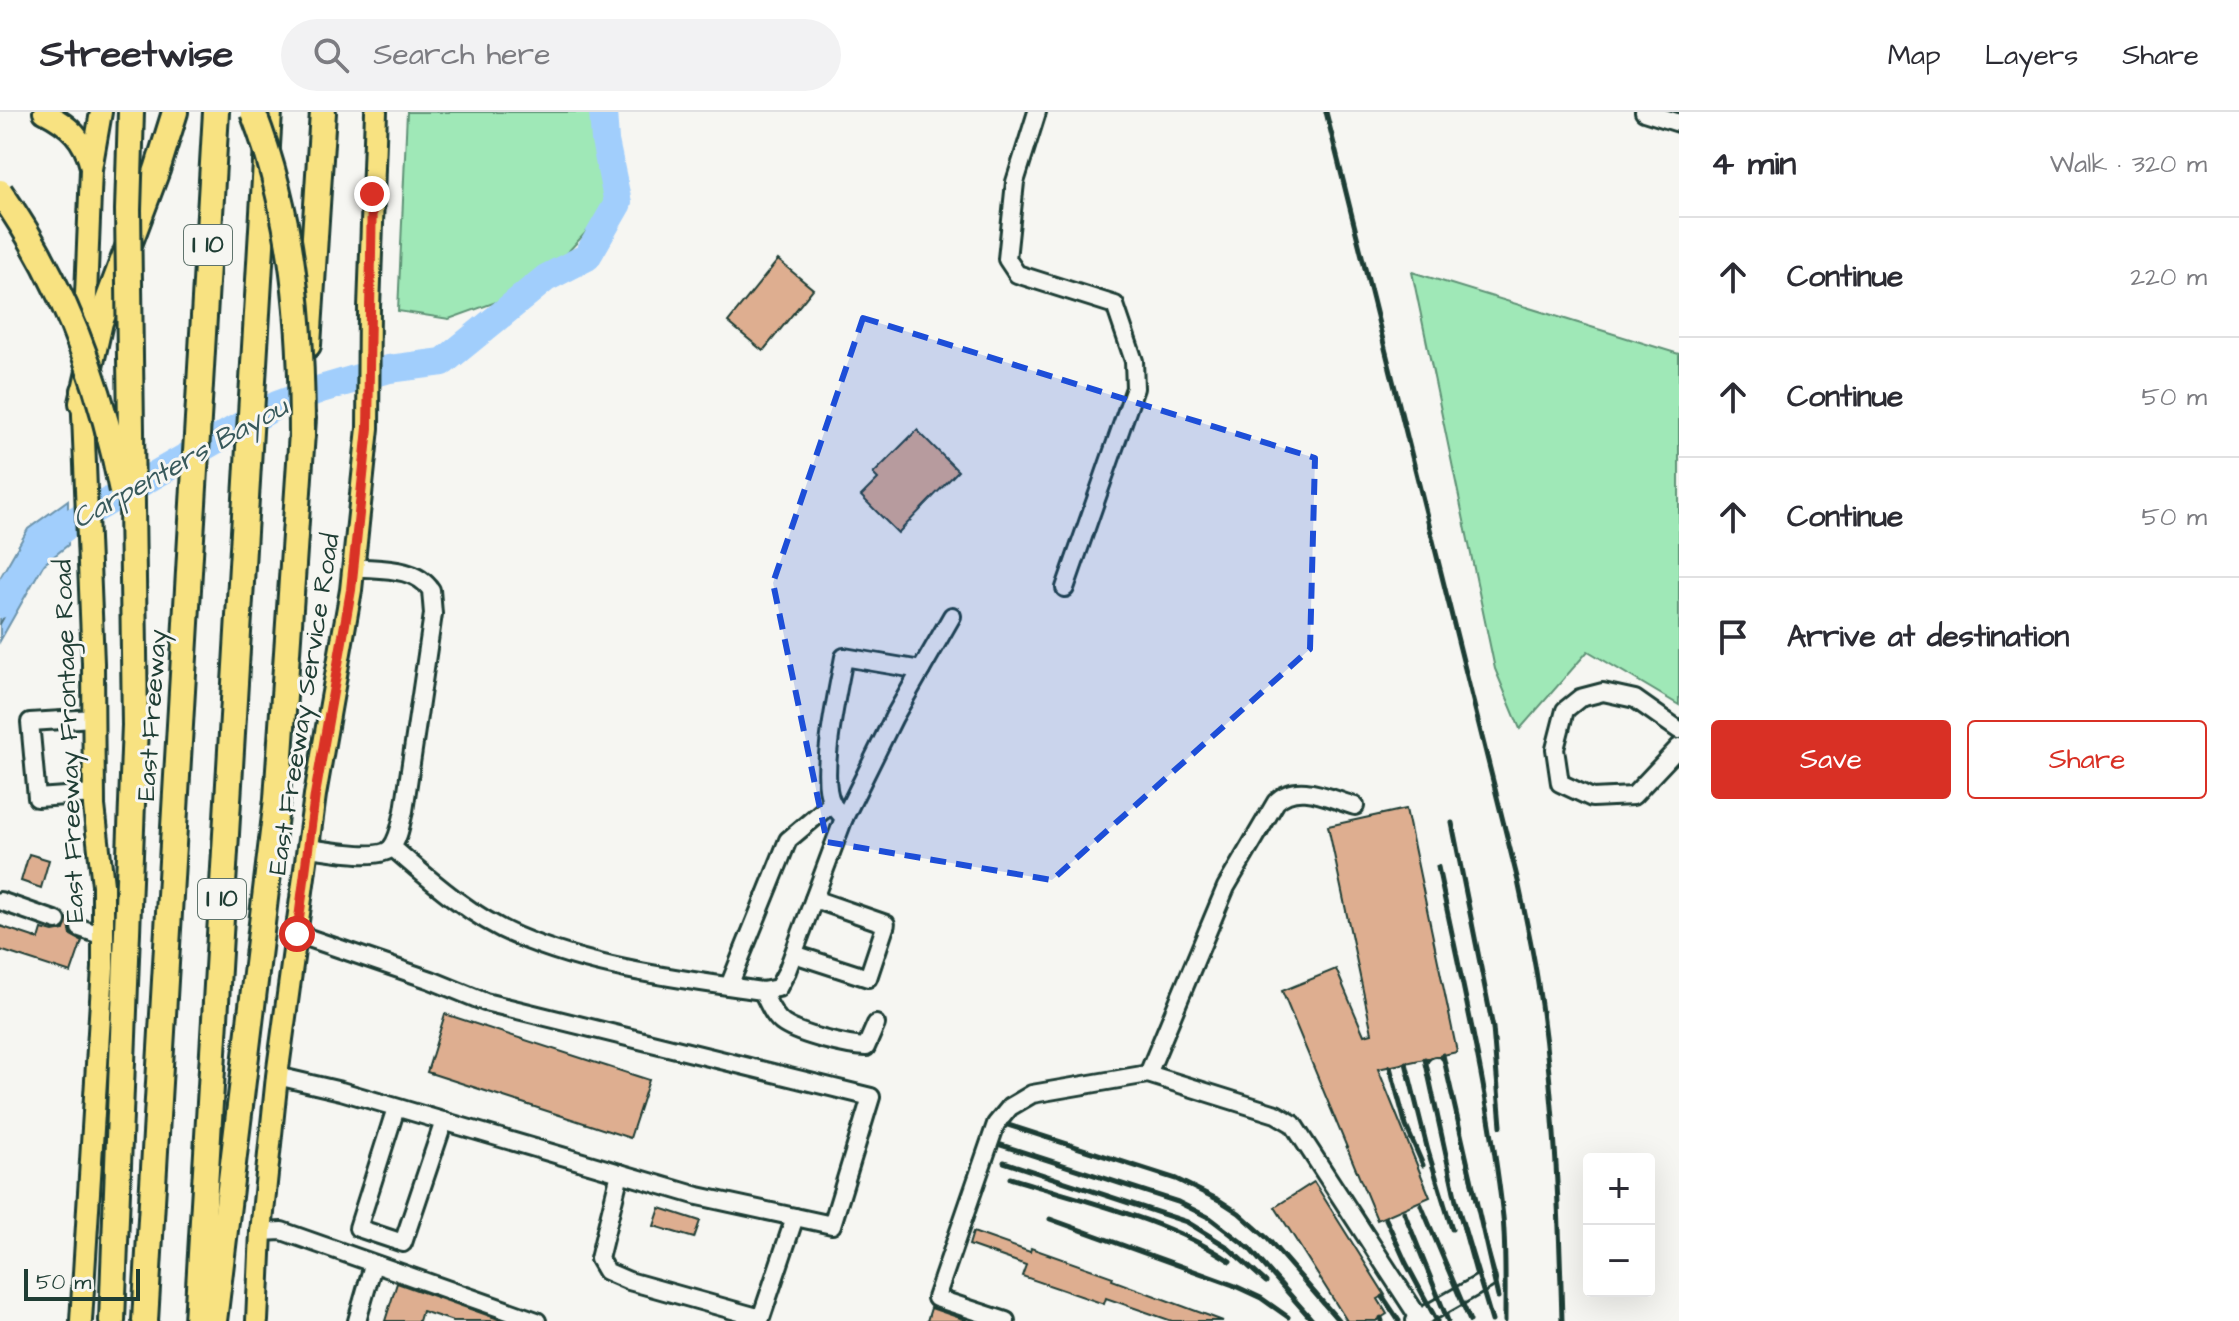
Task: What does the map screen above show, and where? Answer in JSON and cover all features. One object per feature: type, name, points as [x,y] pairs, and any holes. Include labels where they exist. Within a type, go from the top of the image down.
[{"type":"highway","points":[[112,1321],[135,725],[128,210],[131,112]]},
{"type":"highway","points":[[82,403],[100,322],[157,170],[175,112]]},
{"type":"highway","name":"East Freeway","points":[[145,1321],[216,112]]},
{"type":"highway","points":[[253,112],[277,182],[294,268],[300,329],[302,436]]},
{"type":"highway","name":"I 10","points":[[197,1321],[269,112]]},
{"type":"highway","points":[[214,1321],[274,829],[323,112]]},
{"type":"highway","points":[[0,192],[31,239],[60,295],[102,407],[124,504],[135,625]]},
{"type":"main road","points":[[44,112],[72,128],[87,152],[91,169]]},
{"type":"main road","name":"East Freeway Frontage Road","points":[[81,1321],[103,936],[103,885],[94,794],[82,403],[91,169],[101,112]]},
{"type":"main road","name":"East Freeway Service Road","points":[[257,1321],[261,1232],[277,1076],[308,848],[353,567],[368,428],[376,112]]},
{"type":"street","points":[[1037,112],[1015,182],[1007,259],[1017,274],[1115,305],[1134,361],[1135,388],[1065,588]]},
{"type":"street","points":[[1644,112],[1679,123]]},
{"type":"street","points":[[308,848],[380,855],[392,847],[404,811],[433,602],[431,590],[419,578],[407,573],[353,567]]},
{"type":"street","points":[[392,847],[458,901],[517,936],[614,966],[762,991],[778,988],[794,954],[844,818],[894,717],[952,616]]},
{"type":"street","points":[[844,818],[832,803],[827,782],[844,657],[921,670]]},
{"type":"street","points":[[1679,730],[1635,699],[1603,692],[1580,698],[1565,710],[1555,749],[1560,783],[1592,798],[1633,796],[1679,747]]},
{"type":"street","points":[[94,718],[30,722],[37,798],[94,794]]},
{"type":"street","points":[[1148,1074],[1226,887],[1276,802],[1289,792],[1300,790],[1355,806]]},
{"type":"street","points":[[729,986],[788,840],[832,803]]},
{"type":"street","points":[[794,954],[868,978],[886,924],[814,899]]},
{"type":"street","points":[[0,901],[57,921]]},
{"type":"street","points":[[80,928],[103,936]]},
{"type":"street","points":[[277,1076],[444,1121],[698,1196],[832,1225],[871,1097],[485,1002],[297,934]]},
{"type":"street","points":[[762,991],[774,1014],[784,1024],[839,1043],[866,1047],[876,1024]]},
{"type":"street","points":[[1006,1321],[936,1298],[996,1124],[1010,1107],[1032,1094],[1148,1074],[1276,1114],[1293,1124],[1419,1320],[1487,1280],[1465,1200],[1436,1066]]},
{"type":"street","points":[[396,1108],[358,1228],[403,1243],[444,1121]]},
{"type":"street","points":[[620,1173],[599,1259],[606,1271],[629,1281],[761,1318],[795,1217]]},
{"type":"street","points":[[261,1232],[282,1231],[533,1320]]},
{"type":"street","points":[[357,1321],[373,1265]]},
{"type":"highlighted area","points":[[863,318],[1315,458],[1310,649],[1052,880],[827,842],[773,583]]},
{"type":"green space","points":[[407,112],[597,112],[595,128],[610,206],[535,288],[449,319],[398,311]]},
{"type":"green space","points":[[1412,272],[1679,354],[1679,705],[1588,651],[1520,729],[1495,669]]},
{"type":"water","points":[[68,500],[68,545],[43,565],[0,641],[0,578],[28,529]]},
{"type":"building","points":[[778,260],[813,289],[763,351],[728,322]]},
{"type":"building","points":[[917,430],[958,471],[898,533],[861,496],[878,479],[873,474]]},
{"type":"building","points":[[1406,809],[1457,1052],[1378,1069],[1430,1197],[1377,1220],[1282,991],[1336,969],[1364,1035],[1372,1033],[1328,826]]},
{"type":"building","points":[[29,854],[49,860],[41,888],[21,881]]},
{"type":"building","points":[[67,918],[73,920],[69,925],[71,935],[82,941],[71,973],[0,950],[0,926],[39,939],[42,929],[53,932],[64,930]]},
{"type":"building","points":[[445,1014],[649,1080],[630,1138],[427,1072]]},
{"type":"building","points":[[1314,1182],[1385,1295],[1378,1299],[1387,1314],[1376,1321],[1347,1321],[1275,1207]]},
{"type":"building","points":[[660,1208],[700,1221],[694,1238],[654,1226]]},
{"type":"building","points":[[973,1232],[1030,1252],[1031,1248],[1113,1277],[1112,1280],[1223,1321],[1172,1321],[1106,1298],[1104,1304],[1022,1276],[1026,1265],[969,1245]]},
{"type":"building","points":[[397,1283],[504,1321],[453,1321],[422,1311],[419,1321],[385,1321]]},
{"type":"building","points":[[931,1308],[966,1320],[966,1321],[927,1321]]},
{"type":"waterway","name":"Carpenters Bayou","points":[[0,604],[37,548],[69,524],[277,405],[389,369],[443,362],[546,278],[587,257],[618,203],[605,141],[603,112]]},
{"type":"railway","points":[[1326,112],[1518,881],[1531,945],[1544,1026],[1552,1110],[1562,1321]]},
{"type":"railway","points":[[1452,823],[1493,1028],[1501,1126]]},
{"type":"railway","points":[[1438,867],[1491,1129],[1504,1230],[1505,1321]]},
{"type":"railway","points":[[1443,1055],[1498,1297]]},
{"type":"railway","points":[[1425,1059],[1456,1201],[1492,1321]]},
{"type":"railway","points":[[1406,1063],[1452,1229]]},
{"type":"railway","points":[[1390,1067],[1406,1126],[1423,1165]]},
{"type":"railway","points":[[1008,1125],[1176,1179],[1219,1200],[1267,1238],[1339,1321]]},
{"type":"railway","points":[[1001,1145],[1178,1202],[1210,1218],[1249,1248],[1313,1321]]},
{"type":"railway","points":[[1004,1162],[1187,1222],[1226,1246],[1266,1282]]},
{"type":"railway","points":[[1010,1178],[1151,1222],[1230,1261]]},
{"type":"railway","points":[[1421,1205],[1470,1321]]},
{"type":"railway","points":[[1404,1212],[1448,1321]]},
{"type":"railway","points":[[1050,1219],[1233,1285],[1261,1298],[1288,1317]]},
{"type":"railway","points":[[1386,1219],[1437,1321]]},
{"type":"railway","points":[[1383,1297],[1399,1321]]},
{"type":"route","points":[[297,934],[315,795],[351,590],[368,428],[372,194]]}]
